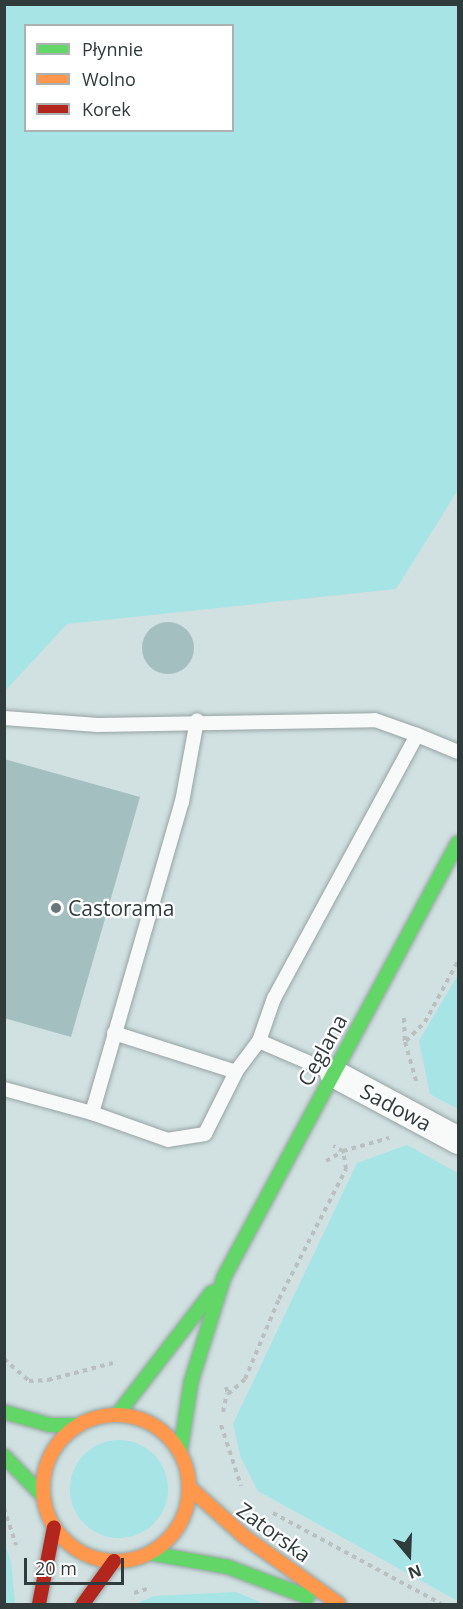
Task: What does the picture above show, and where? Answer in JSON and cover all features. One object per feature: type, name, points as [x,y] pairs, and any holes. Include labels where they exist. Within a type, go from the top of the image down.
[{"type":"main road","name":"Ceglana","points":[[117,1415],[224,1277],[459,843]]},
{"type":"main road","name":"Ceglana","points":[[180,1453],[190,1382],[224,1277]]},
{"type":"main road","points":[[4,1412],[50,1425],[80,1425],[117,1415],[154,1426],[180,1453],[189,1487],[187,1507],[178,1526],[149,1553],[114,1561],[90,1557],[69,1545],[54,1527],[43,1496],[44,1475],[51,1455],[63,1438],[80,1425]]},
{"type":"main road","points":[[4,1456],[43,1496]]},
{"type":"main road","name":"Zatorska","points":[[189,1487],[244,1538],[339,1605]]},
{"type":"main road","points":[[39,1605],[54,1527]]},
{"type":"main road","name":"Zatorska","points":[[149,1553],[228,1567],[327,1605]]},
{"type":"main road","points":[[83,1605],[114,1561]]},
{"type":"street","name":"Sadowa","points":[[333,1073],[459,1140]]},
{"type":"lane","points":[[4,718],[98,724],[197,720],[375,720],[459,752]]},
{"type":"lane","points":[[92,1113],[182,802],[197,720]]},
{"type":"lane","points":[[4,1089],[92,1113],[168,1140],[205,1134],[236,1072],[259,1041],[274,998],[417,735]]},
{"type":"lane","points":[[114,1033],[236,1072]]},
{"type":"lane","points":[[259,1041],[333,1073]]},
{"type":"path","points":[[420,1096],[405,1042],[425,1022],[459,961]]},
{"type":"path","points":[[323,1162],[343,1151],[395,1136]]},
{"type":"path","points":[[4,1359],[28,1381],[48,1380],[124,1360]]},
{"type":"path","points":[[225,1383],[228,1394],[221,1429],[242,1488]]},
{"type":"path","points":[[219,1391],[228,1394]]},
{"type":"path","points":[[263,1507],[441,1605]]},
{"type":"shaded area","points":[[5,4],[458,5],[458,490],[396,589],[67,624],[5,691]]},
{"type":"shaded area","points":[[458,975],[458,1109],[430,1094],[419,1041]]},
{"type":"shaded area","points":[[407,1145],[458,1173],[458,1601],[258,1491],[241,1458],[233,1424],[357,1163]]},
{"type":"shaded area","points":[[119,1440],[138,1444],[154,1454],[164,1470],[168,1489],[164,1508],[154,1524],[138,1534],[119,1538],[100,1534],[84,1524],[74,1508],[70,1489],[74,1470],[84,1454],[100,1444]]},
{"type":"shaded area","points":[[4,1541],[11,1562],[15,1604],[5,1604]]},
{"type":"shaded area","points":[[236,1592],[264,1604],[136,1604],[154,1596]]},
{"type":"building","points":[[168,622],[178,624],[186,630],[192,638],[194,648],[192,658],[186,666],[178,672],[168,674],[158,672],[150,666],[144,658],[142,648],[144,638],[150,630],[158,624]]},
{"type":"building","name":"Castorama","points":[[4,759],[140,797],[71,1037],[4,1018]]},
{"type":"traffic: fast","points":[[180,1453],[191,1382],[224,1277],[458,843]]},
{"type":"traffic: fast","points":[[117,1415],[212,1292]]},
{"type":"traffic: fast","points":[[4,1412],[50,1425],[79,1425]]},
{"type":"traffic: fast","points":[[4,1456],[43,1496]]},
{"type":"traffic: fast","points":[[149,1553],[228,1567],[308,1597]]},
{"type":"traffic: slow","points":[[116,1415],[144,1421],[167,1437],[183,1460],[189,1488],[183,1516],[167,1539],[144,1555],[116,1561],[88,1555],[65,1539],[49,1516],[43,1488],[49,1460],[65,1437],[88,1421],[116,1415]]},
{"type":"traffic: slow","points":[[189,1487],[245,1537],[339,1604]]},
{"type":"traffic: jam","points":[[39,1604],[54,1527]]},
{"type":"traffic: jam","points":[[83,1604],[114,1561]]},
{"type":"place","name":"Castorama","points":[[56,908]]}]
